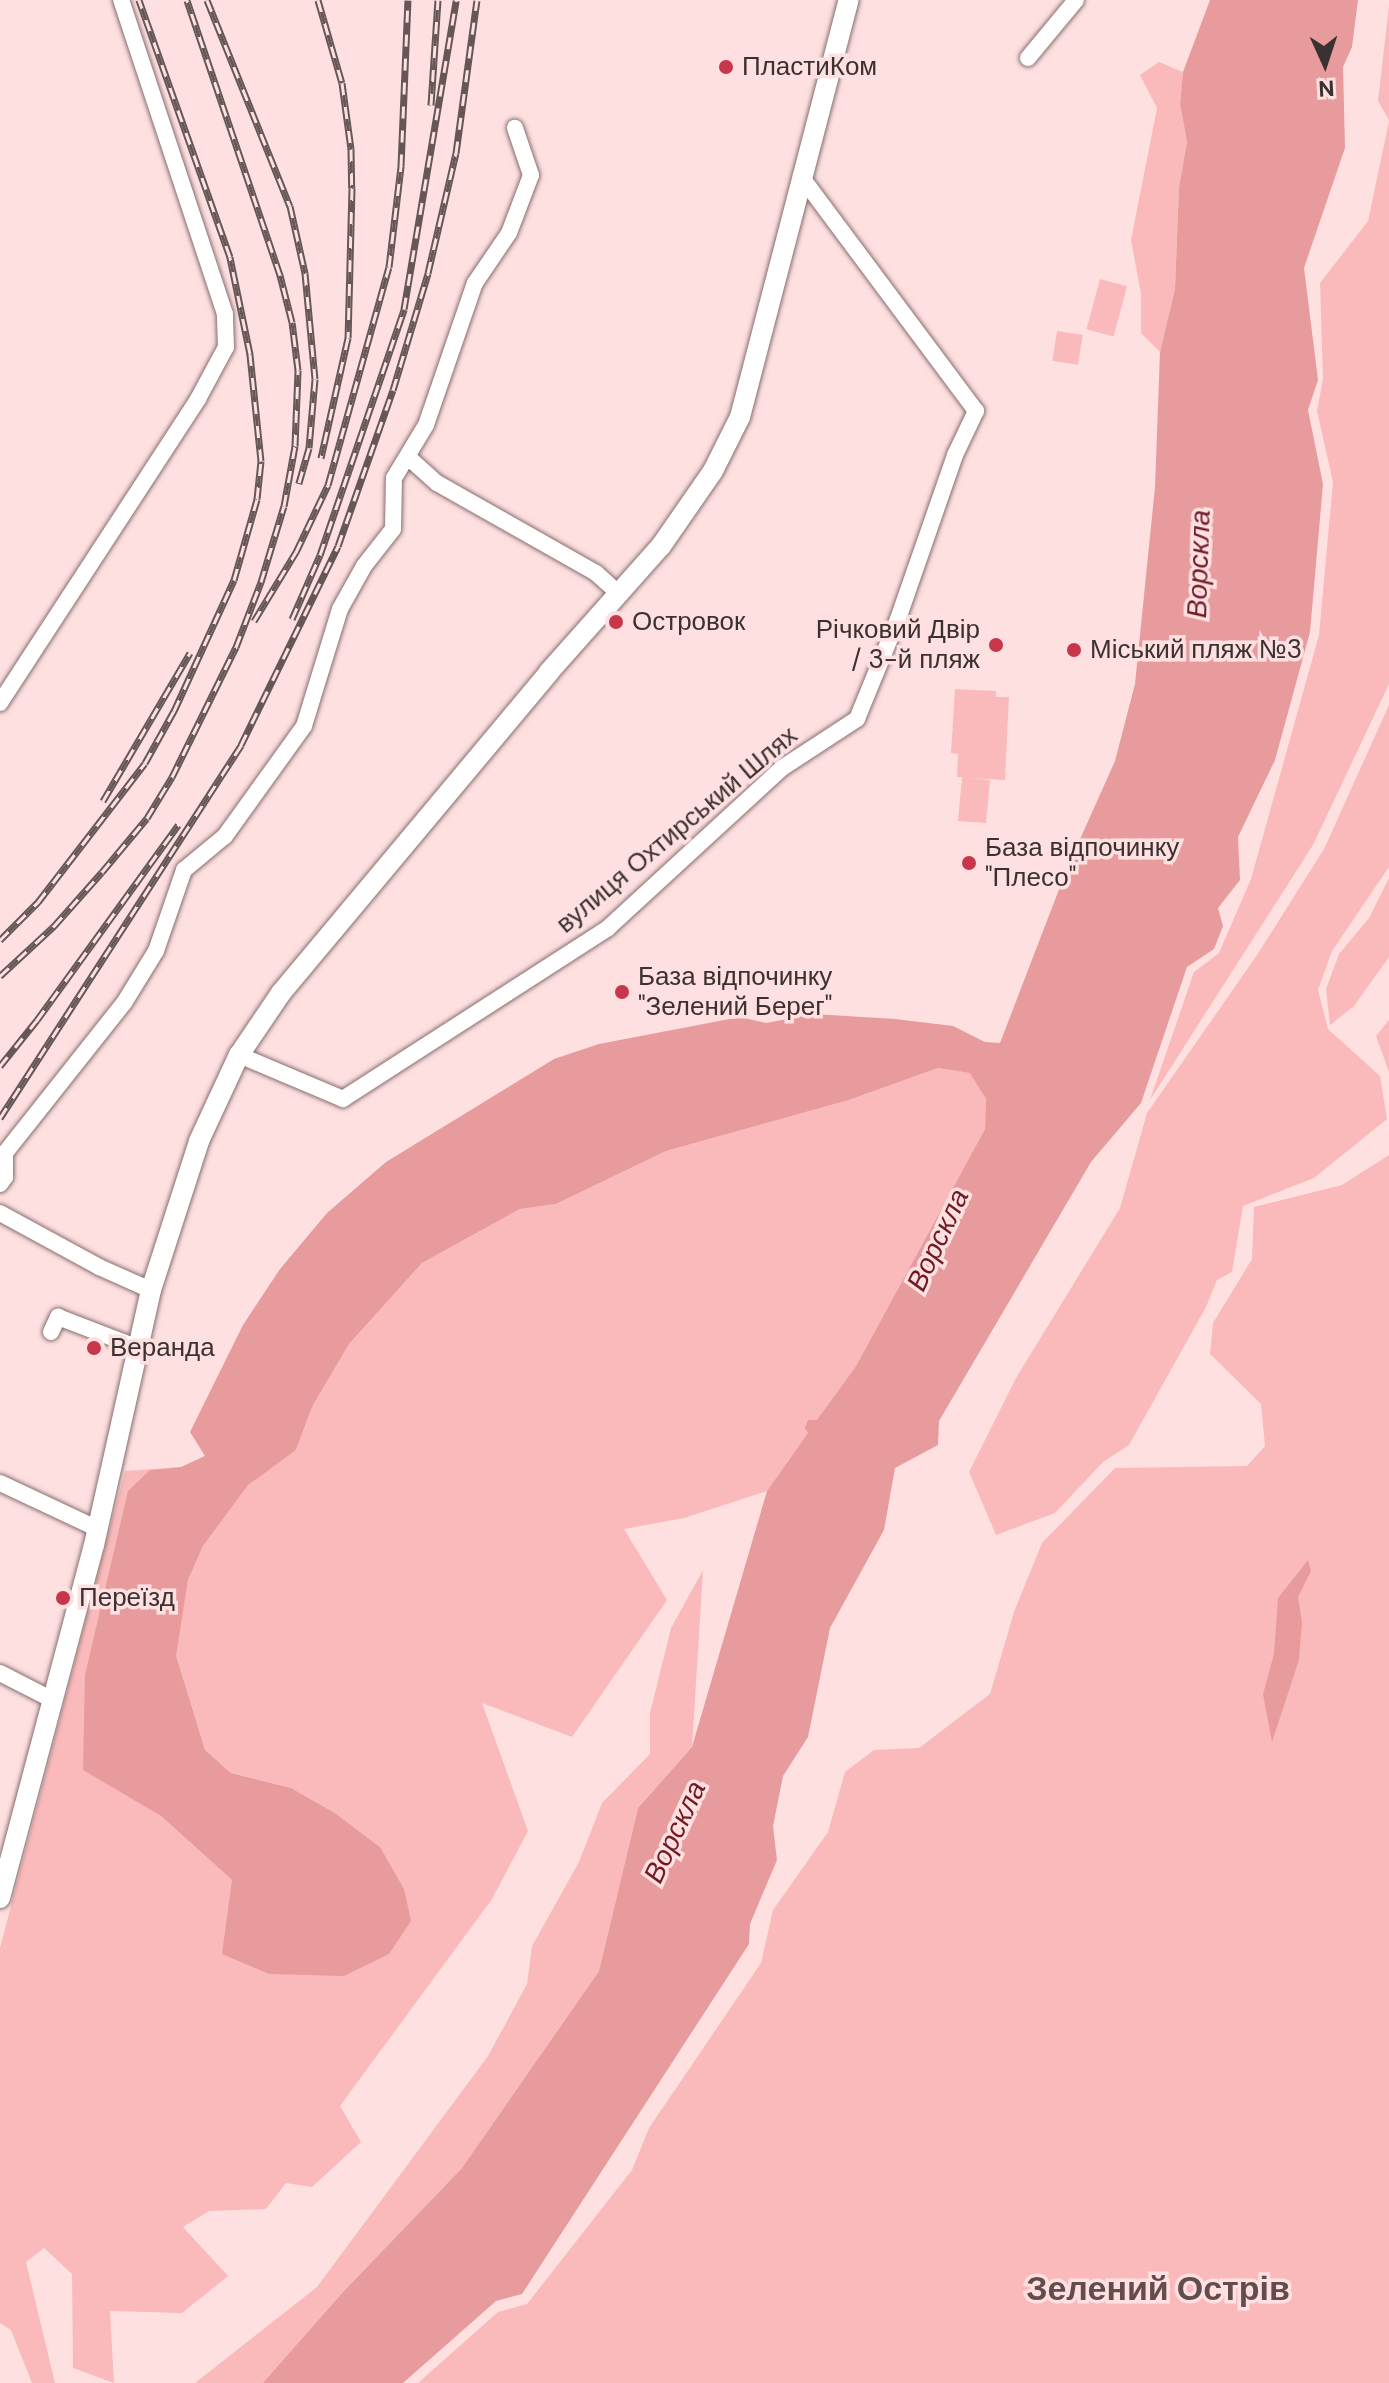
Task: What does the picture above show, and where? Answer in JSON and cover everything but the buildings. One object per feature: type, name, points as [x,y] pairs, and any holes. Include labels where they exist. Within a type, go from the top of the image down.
[{"type":"main road","points":[[0,1898],[98,1529],[136,1347],[199,1141],[239,1055],[291,981],[661,546],[713,471],[740,417],[849,0]]},
{"type":"street","points":[[0,703],[198,399],[226,347],[225,314],[121,0]]},
{"type":"street","points":[[1028,58],[1076,0]]},
{"type":"street","points":[[0,1184],[5,1177],[5,1153],[124,1003],[156,951],[184,870],[225,836],[304,726],[340,609],[364,566],[393,529],[394,478],[409,458],[426,425],[475,283],[509,233],[531,175],[515,128]]},
{"type":"street","name":"вулиця Охтирський Шлях","points":[[239,1055],[343,1099],[608,928],[782,768],[857,719],[898,619],[955,455],[976,411],[801,176]]},
{"type":"street","points":[[409,458],[437,483],[596,573],[618,593]]},
{"type":"street","points":[[0,1213],[99,1267],[151,1290]]},
{"type":"street","points":[[51,1332],[58,1317],[136,1347]]},
{"type":"street","points":[[0,1483],[98,1529]]},
{"type":"street","points":[[0,1673],[53,1700]]},
{"type":"shaded area","points":[[1389,6],[1389,120],[1378,101]]},
{"type":"shaded area","points":[[1159,62],[1183,72],[1180,104],[1187,142],[1179,187],[1175,289],[1160,352],[1141,333],[1141,294],[1131,240],[1157,108],[1140,75]]},
{"type":"shaded area","points":[[1389,121],[1389,684],[1313,845],[1150,1100],[1194,972],[1219,953],[1251,879],[1319,635],[1333,482],[1317,411],[1323,379],[1320,283],[1368,221]]},
{"type":"shaded area","points":[[1100,279],[1127,286],[1114,336],[1087,329]]},
{"type":"shaded area","points":[[1057,331],[1083,335],[1078,365],[1052,361]]},
{"type":"shaded area","points":[[955,689],[996,691],[996,697],[1009,697],[1005,780],[969,778],[990,780],[986,823],[958,821],[962,777],[957,777],[958,754],[951,753]]},
{"type":"shaded area","points":[[1389,705],[1389,867],[1332,951],[1318,990],[1328,1029],[1380,1076],[1387,1119],[1314,1178],[1243,1206],[1232,1272],[1217,1280],[1206,1307],[1129,1445],[1103,1462],[1055,1513],[996,1535],[969,1472],[1016,1378],[1120,1208],[1147,1113],[1257,955],[1324,849]]},
{"type":"shaded area","points":[[1389,878],[1389,957],[1354,1006],[1330,1025],[1326,989],[1339,954],[1369,918]]},
{"type":"shaded area","points":[[1389,1020],[1389,1072],[1376,1036]]},
{"type":"shaded area","points":[[938,1068],[971,1073],[986,1099],[985,1129],[856,1366],[767,1491],[684,1518],[624,1529],[667,1600],[572,1737],[482,1703],[528,1831],[492,1899],[340,2106],[361,2142],[312,2187],[286,2183],[266,2209],[209,2211],[183,2227],[228,2276],[182,2313],[110,2311],[114,2383],[73,2368],[72,2274],[44,2248],[26,2262],[55,2383],[32,2383],[11,2330],[0,2323],[0,1948],[125,1471],[181,1467],[150,1470],[83,1769],[161,1816],[232,1880],[380,1847],[335,1813],[291,1788],[231,1773],[205,1750],[175,1656],[188,1580],[203,1546],[248,1484],[296,1450],[312,1407],[349,1344],[422,1263],[520,1209],[556,1204],[666,1151],[849,1100]]},
{"type":"shaded area","points":[[1389,1155],[1389,2383],[418,2383],[498,2312],[527,2304],[632,2170],[649,2128],[761,1963],[773,1910],[828,1832],[845,1772],[874,1750],[919,1748],[990,1694],[1014,1612],[1042,1543],[1115,1468],[1247,1466],[1265,1446],[1261,1404],[1210,1354],[1213,1323],[1252,1259],[1254,1207],[1342,1185]]},
{"type":"shaded area","points":[[703,1570],[692,1747],[638,1808],[599,1971],[462,2168],[344,2291],[282,2364],[263,2383],[195,2383],[317,2287],[488,2056],[527,1984],[532,1946],[579,1862],[602,1803],[650,1754],[650,1713],[671,1628]]},
{"type":"water","name":"Ворскла","points":[[1210,0],[1358,0],[1352,47],[1343,67],[1345,148],[1304,268],[1318,380],[1308,410],[1323,484],[1310,632],[1275,760],[1238,837],[1240,880],[1218,908],[1223,926],[1214,949],[1187,967],[1141,1103],[1091,1162],[939,1421],[938,1445],[895,1468],[884,1530],[830,1628],[808,1737],[783,1776],[773,1826],[777,1860],[750,1924],[749,1944],[522,2294],[496,2301],[403,2383],[263,2383],[344,2291],[462,2168],[599,1971],[638,1808],[692,1747],[767,1491],[808,1433],[805,1428],[808,1420],[817,1420],[856,1366],[985,1129],[986,1099],[970,1073],[938,1068],[849,1100],[666,1151],[556,1204],[520,1209],[422,1263],[349,1344],[312,1407],[296,1450],[248,1485],[203,1546],[188,1580],[176,1656],[205,1750],[231,1773],[291,1788],[335,1813],[380,1847],[404,1889],[411,1921],[389,1954],[344,1976],[269,1974],[222,1954],[232,1880],[161,1816],[83,1770],[85,1675],[128,1491],[150,1470],[181,1467],[205,1456],[190,1432],[243,1325],[280,1269],[327,1213],[386,1162],[554,1059],[599,1044],[740,1017],[766,1023],[814,1014],[953,1026],[985,1042],[1000,1043],[1068,866],[1115,761],[1135,684],[1155,487],[1160,352],[1175,289],[1179,187],[1187,142],[1180,104],[1183,72]]},
{"type":"water","points":[[1308,1560],[1311,1571],[1298,1597],[1302,1622],[1299,1660],[1272,1742],[1263,1694],[1274,1654],[1278,1598]]},
{"type":"railway","points":[[0,940],[38,902],[145,763],[174,711],[234,580],[257,499],[261,461],[250,354],[230,257],[139,0]]},
{"type":"railway","points":[[0,976],[54,926],[102,872],[147,818],[172,777],[236,647],[261,582],[284,506],[295,446],[298,370],[292,322],[280,275],[187,0]]},
{"type":"railway","points":[[207,0],[290,206],[305,273],[315,379],[309,448],[299,484]]},
{"type":"railway","points":[[318,0],[342,83],[351,149],[352,188],[348,338],[321,458]]},
{"type":"railway","points":[[254,621],[296,552],[328,485],[389,267],[401,166],[408,0]]},
{"type":"railway","points":[[431,105],[438,0]]},
{"type":"railway","points":[[292,619],[320,555],[404,309],[456,0]]},
{"type":"railway","points":[[0,1118],[241,745],[338,546],[393,390],[428,273],[456,153],[477,0]]},
{"type":"railway","points":[[103,801],[190,653]]},
{"type":"railway","points":[[0,1066],[37,1020],[178,825]]},
{"type":"place","name":"ПластиКом","points":[[726,67]]},
{"type":"place","name":"Островок","points":[[616,622]]},
{"type":"place","name":"Річковий Двір / 3-й пляж","points":[[996,645]]},
{"type":"place","name":"Міський пляж №3","points":[[1074,650]]},
{"type":"place","name":"База відпочинку \"Плесо\"","points":[[969,863]]},
{"type":"place","name":"База відпочинку \"Зелений Берег\"","points":[[622,992]]},
{"type":"place","name":"Веранда","points":[[94,1348]]},
{"type":"place","name":"Переїзд","points":[[63,1598]]},
{"type":"district","name":"Зелений Острів","points":[[1158,2289]]}]
